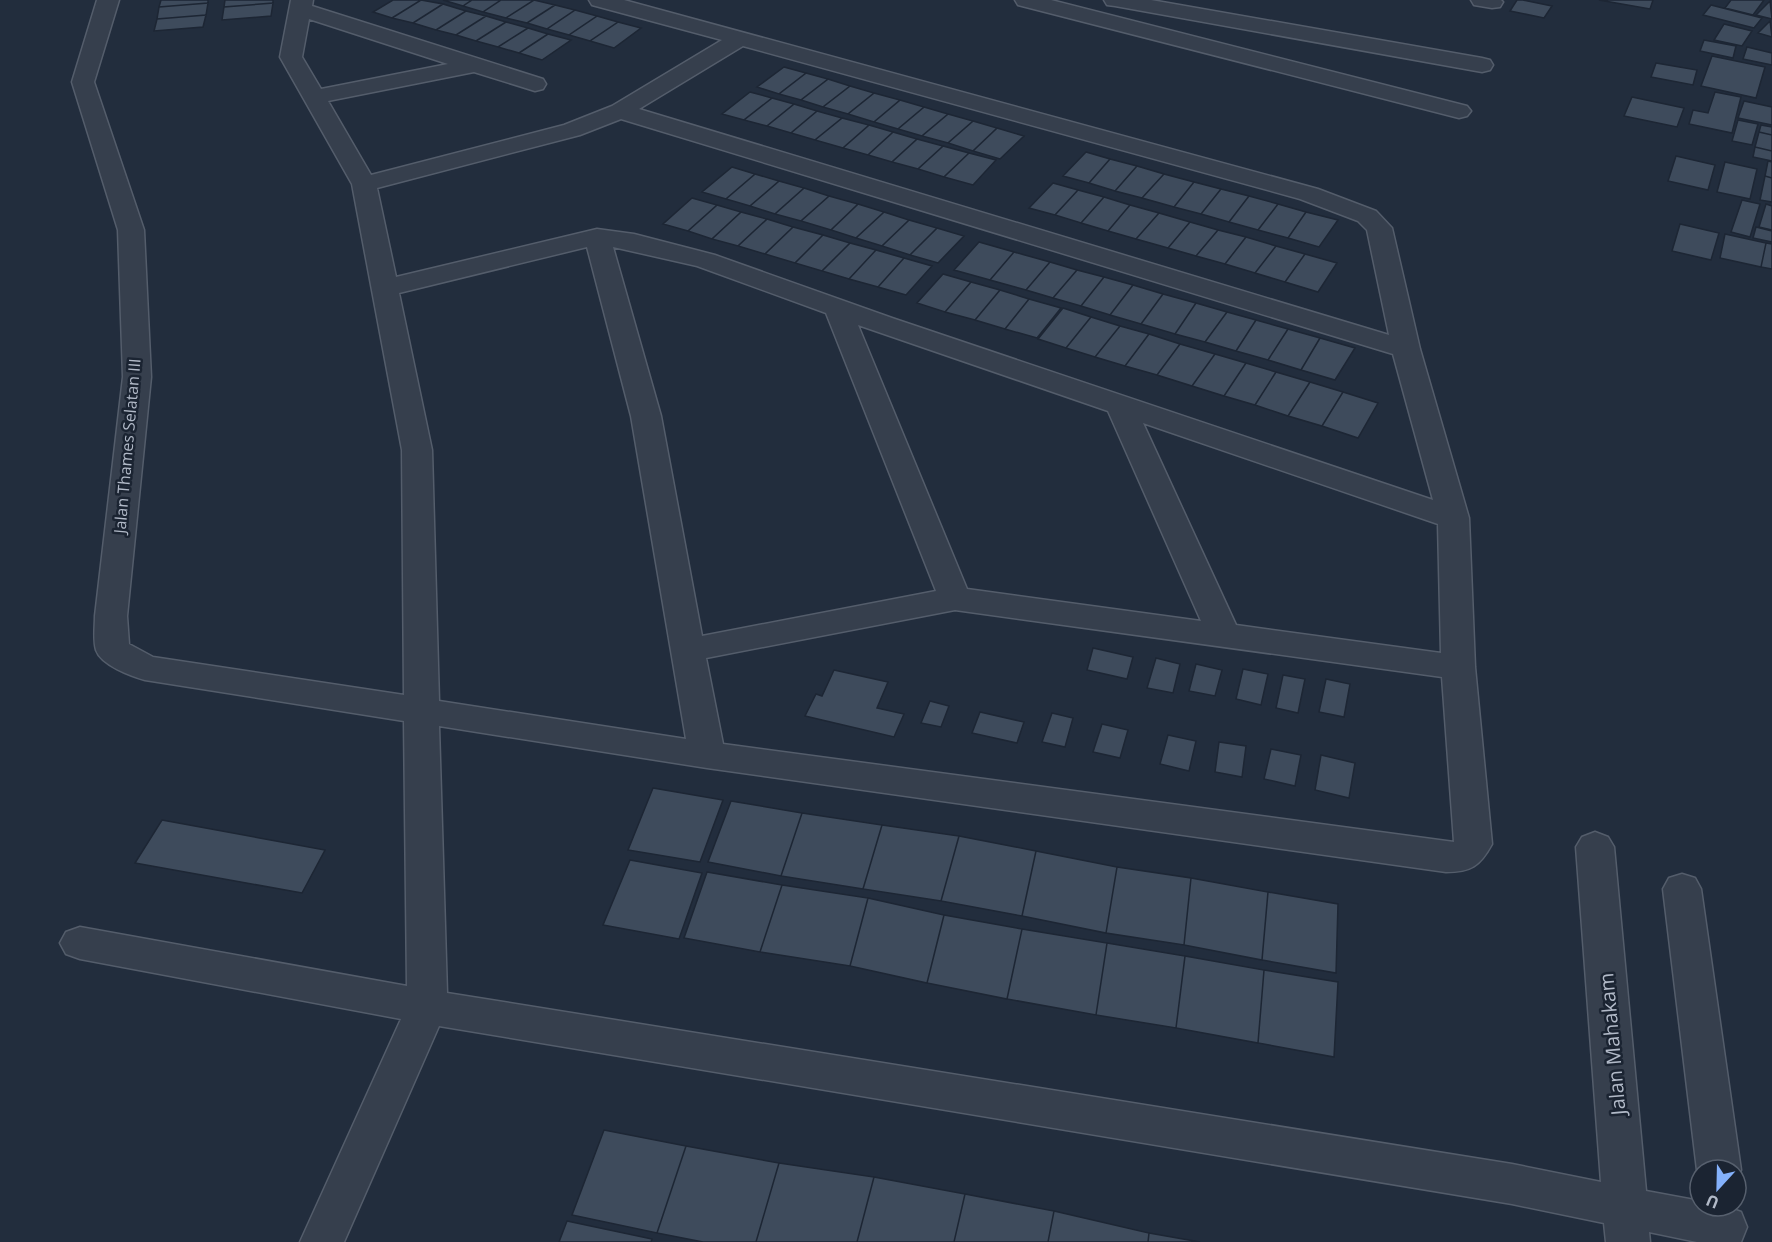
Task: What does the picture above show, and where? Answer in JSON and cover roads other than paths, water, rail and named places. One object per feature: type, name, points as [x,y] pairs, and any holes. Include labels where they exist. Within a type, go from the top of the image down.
[{"type":"street","name":"Jalan Thames Selatan III","points":[[108,0],[83,82],[131,230],[137,377],[111,616],[113,651],[145,668],[422,711]]},
{"type":"street","points":[[422,711],[707,755],[1462,858],[1470,852],[1473,844],[1458,667],[1453,518],[1406,349],[1379,228],[1367,216],[1309,194],[600,0]]},
{"type":"street","points":[[1026,0],[1459,111]]},
{"type":"street","points":[[1115,0],[1482,65]]},
{"type":"street","points":[[322,1242],[427,1007],[422,711],[417,450],[364,184],[291,57],[301,5],[535,84]]},
{"type":"street","points":[[364,184],[572,130],[620,111],[739,39]]},
{"type":"street","points":[[314,97],[476,65]]},
{"type":"street","points":[[620,111],[1406,349]]},
{"type":"street","points":[[385,288],[597,237],[633,240],[681,251],[838,310],[1453,518]]},
{"type":"street","points":[[597,237],[646,416],[707,755]]},
{"type":"street","points":[[838,310],[955,599]]},
{"type":"street","points":[[1120,405],[1224,636]]},
{"type":"street","points":[[689,650],[955,599],[1458,667]]},
{"type":"street","name":"Jalan Mahakam","points":[[1594,847],[1626,1225]]},
{"type":"street","points":[[1682,889],[1692,983],[1717,1158]]},
{"type":"street","points":[[80,944],[427,1007],[1512,1184],[1626,1225],[1725,1225]]}]
